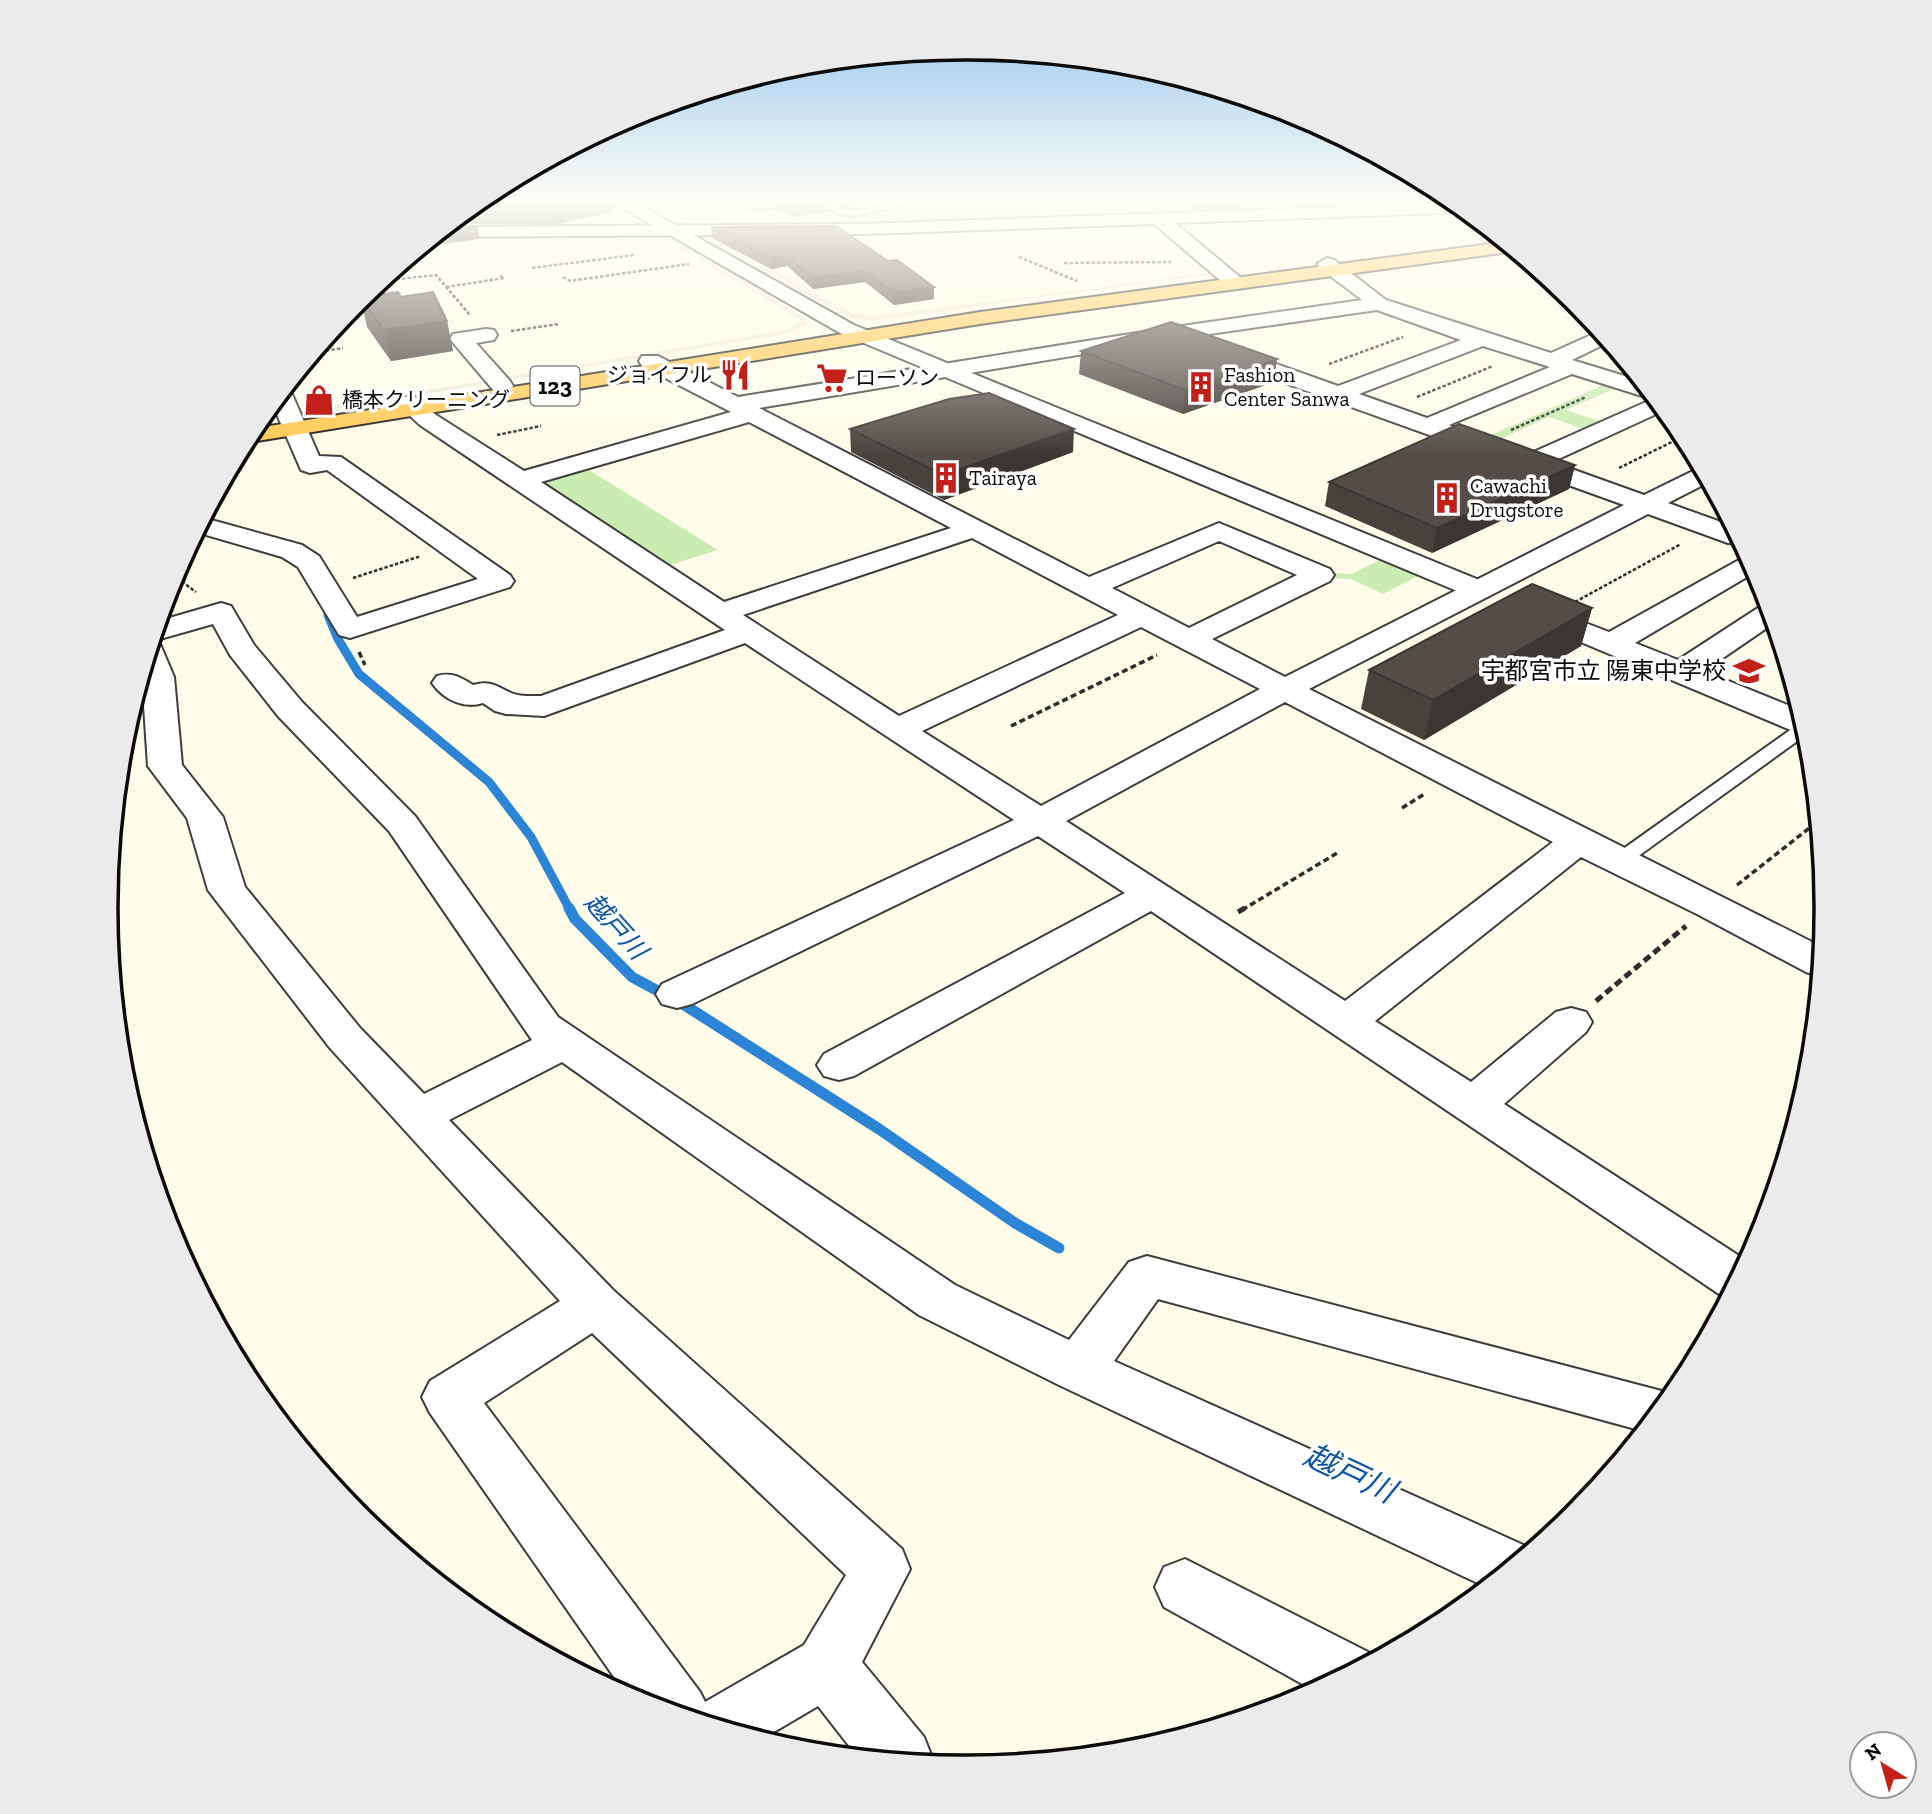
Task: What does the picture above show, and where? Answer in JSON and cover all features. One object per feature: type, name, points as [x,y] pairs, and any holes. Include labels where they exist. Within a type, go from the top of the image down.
[{"type":"highway","name":"123","points":[[411,406],[502,386],[1146,288]]},
{"type":"highway","name":"123","points":[[855,333],[1169,288]]},
{"type":"highway","name":"123","points":[[268,427],[411,406],[656,364]]},
{"type":"highway","name":"123","points":[[263,433],[293,425]]},
{"type":"street","points":[[775,288],[855,333],[1792,721]]},
{"type":"street","points":[[1357,288],[1378,304],[1436,325],[1634,386]]},
{"type":"street","points":[[520,480],[741,410],[949,370],[1168,334],[1378,304]]},
{"type":"street","points":[[1168,334],[1726,533]]},
{"type":"street","points":[[486,335],[461,339],[502,386]]},
{"type":"street","points":[[1338,394],[1482,339]]},
{"type":"street","points":[[1427,426],[1561,364],[1596,340]]},
{"type":"street","points":[[656,364],[1578,841],[1812,959]]},
{"type":"street","points":[[208,527],[292,551],[309,562],[350,629],[500,581],[332,462],[310,466],[284,404]]},
{"type":"street","points":[[411,406],[733,622],[1153,894],[1729,1275]]},
{"type":"street","points":[[1529,463],[1651,408]]},
{"type":"street","points":[[677,994],[1040,821],[1285,688],[1695,480]]},
{"type":"street","points":[[449,683],[470,697],[486,691],[506,704],[544,706],[733,622],[974,529]]},
{"type":"street","points":[[1088,588],[1219,531],[1320,575],[1189,639]]},
{"type":"street","points":[[1611,644],[1742,568]]},
{"type":"street","points":[[165,629],[221,612],[241,648],[290,709],[402,824],[543,1027],[937,1300],[1500,1564]]},
{"type":"street","points":[[897,730],[1142,615]]},
{"type":"street","points":[[1680,673],[1762,618]]},
{"type":"street","points":[[154,665],[158,677],[165,766],[205,817],[227,890],[345,1038],[595,1305],[881,1569],[826,1667],[732,1722]]},
{"type":"street","points":[[1346,1022],[1578,841]]},
{"type":"street","points":[[839,1065],[1153,894]]},
{"type":"street","points":[[1472,1106],[1572,1022]]},
{"type":"street","points":[[419,1116],[565,1042]]},
{"type":"street","points":[[1079,1368],[1147,1276],[1648,1409]]},
{"type":"street","points":[[595,1305],[449,1397],[668,1700]]},
{"type":"street","points":[[1185,1587],[1337,1669]]},
{"type":"street","points":[[826,1667],[894,1751]]},
{"type":"lane","points":[[1619,861],[1795,733]]},
{"type":"path","points":[[447,288],[486,335],[559,324]]},
{"type":"path","points":[[1093,288],[1104,292]]},
{"type":"path","points":[[1292,378],[1436,325]]},
{"type":"path","points":[[327,350],[343,348]]},
{"type":"path","points":[[1384,411],[1526,353]]},
{"type":"path","points":[[1478,444],[1620,382]]},
{"type":"path","points":[[1587,484],[1674,441]]},
{"type":"path","points":[[1546,617],[1711,527]]},
{"type":"path","points":[[325,587],[452,546]]},
{"type":"path","points":[[1011,726],[1189,639]]},
{"type":"path","points":[[1207,930],[1339,852]]},
{"type":"green space","points":[[1610,382],[1621,386],[1566,410],[1605,423],[1589,431],[1549,417],[1489,444],[1480,440]]},
{"type":"green space","points":[[581,465],[718,550],[657,569],[530,480]]},
{"type":"green space","points":[[1384,558],[1422,574],[1383,594],[1351,579],[1330,578],[1329,573],[1352,574]]},
{"type":"shaded area","points":[[746,288],[759,288],[806,319],[807,324],[781,335],[311,413],[302,411],[787,330],[801,320]]},
{"type":"shaded area","points":[[792,288],[805,288],[852,313],[873,316],[1095,288],[1115,288],[874,321],[855,320]]},
{"type":"building","points":[[887,288],[930,288],[894,293]]},
{"type":"building","points":[[398,292],[401,297],[433,292],[447,321],[384,330],[368,307],[382,294]]},
{"type":"building","points":[[1171,322],[1277,359],[1185,390],[1081,351]]},
{"type":"building","points":[[989,393],[1074,429],[943,475],[850,429],[949,399]]},
{"type":"building","points":[[1459,424],[1575,465],[1437,528],[1329,482]]},
{"type":"building","points":[[1532,584],[1592,608],[1433,700],[1369,670]]},
{"type":"waterway","name":"越戸川","points":[[328,615],[338,639],[359,674],[489,782],[531,837],[570,910]]},
{"type":"waterway","name":"越戸川","points":[[569,908],[575,919],[632,977],[686,1006],[879,1129],[1015,1223],[1059,1248]]},
{"type":"place","name":"ジョイフル","points":[[735,375]]},
{"type":"place","name":"ローソン","points":[[832,378]]},
{"type":"place","name":"Fashion Center Sanwa","points":[[1201,387]]},
{"type":"place","name":"橋本クリーニング","points":[[319,400]]},
{"type":"place","name":"Tairaya","points":[[946,478]]},
{"type":"place","name":"Cawachi Drugstore","points":[[1447,498]]},
{"type":"place","name":"宇都宮市立 陽東中学校","points":[[1749,671]]}]
